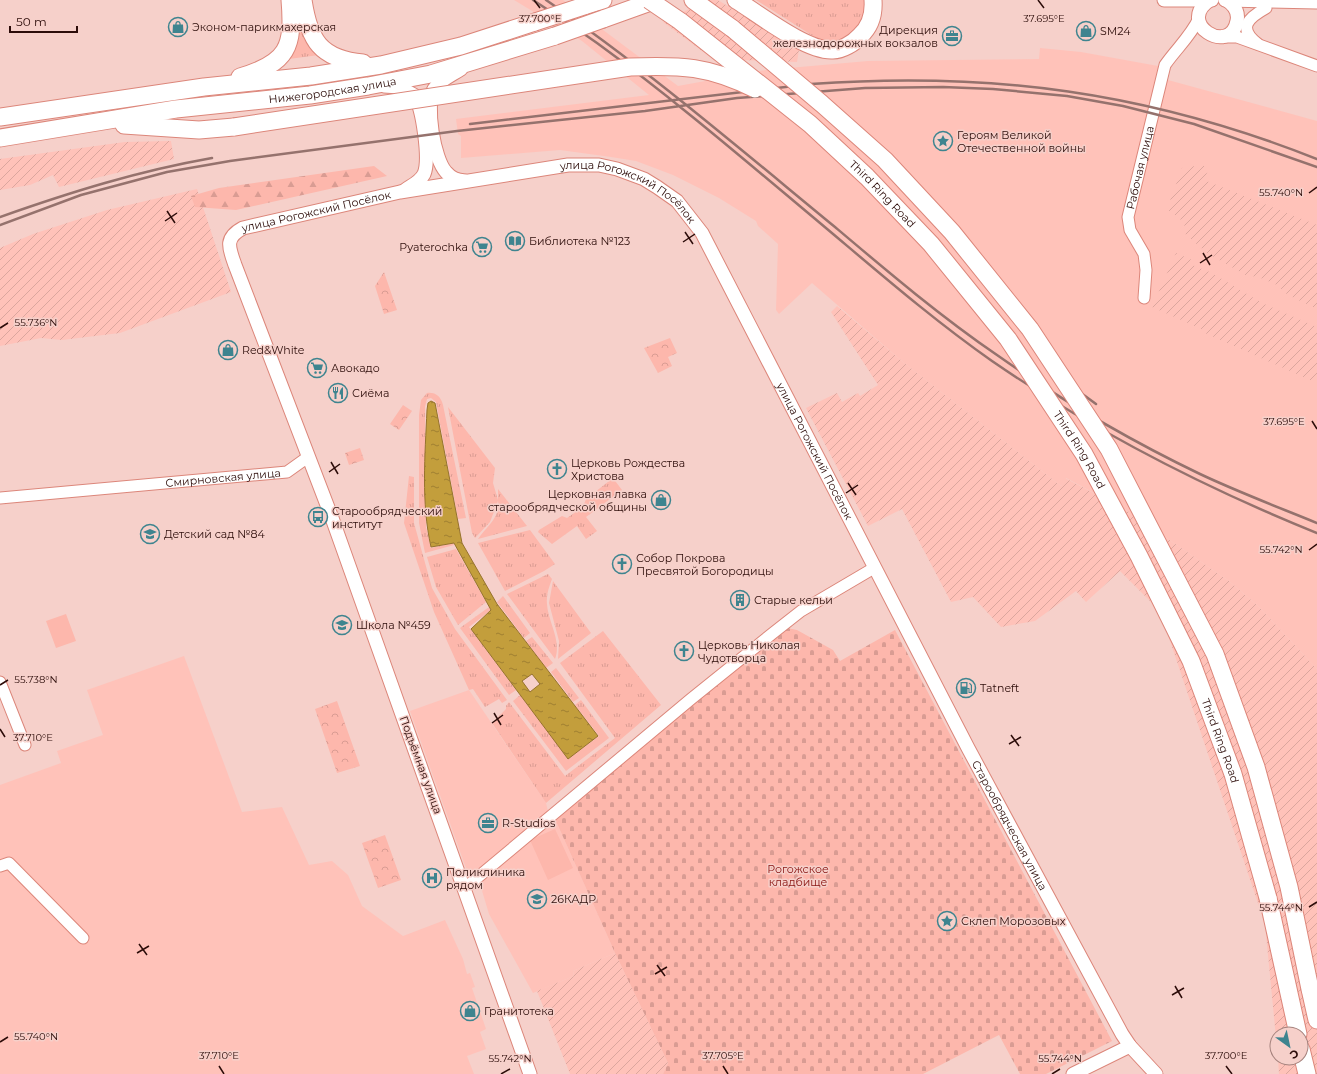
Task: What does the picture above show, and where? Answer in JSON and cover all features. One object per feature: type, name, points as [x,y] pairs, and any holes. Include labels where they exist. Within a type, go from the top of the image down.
[{"type":"main road","points":[[290,0],[299,24],[311,34],[329,55],[352,62],[381,65]]},
{"type":"main road","points":[[204,87],[245,76],[270,65],[281,57],[299,24],[303,0]]},
{"type":"main road","name":"Нижегородская улица","points":[[0,116],[204,87],[311,76],[381,65],[461,46],[603,0]]},
{"type":"main road","name":"Third Ring Road","points":[[649,0],[698,35],[810,124],[866,177],[931,244],[1008,339],[1084,454],[1139,556],[1191,661],[1233,774],[1268,898],[1296,1026]]},
{"type":"main road","name":"Нижегородская улица","points":[[0,138],[176,109],[310,95],[431,74],[481,60],[555,36],[656,0]]},
{"type":"main road","points":[[693,0],[754,46],[885,160],[947,226],[1030,329],[1109,449],[1218,662],[1256,767],[1289,887],[1317,1020]]},
{"type":"main road","points":[[736,0],[802,42],[820,49],[834,50],[846,46],[866,31],[873,11],[872,0]]},
{"type":"main road","points":[[74,126],[131,124],[199,130],[234,127],[630,67],[670,65],[702,69],[731,77],[765,94],[810,124]]},
{"type":"main road","points":[[1310,989],[1317,1010]]},
{"type":"main road","points":[[1288,992],[1292,1026]]},
{"type":"street","points":[[1164,0],[1211,0]]},
{"type":"street","points":[[1190,0],[1198,7],[1202,28],[1216,36],[1231,32],[1237,21],[1254,8],[1266,8]]},
{"type":"street","points":[[1200,15],[1206,4],[1211,0]]},
{"type":"street","points":[[1226,0],[1317,2]]},
{"type":"street","points":[[1226,0],[1234,8],[1237,21],[1237,31],[1242,39]]},
{"type":"street","points":[[1262,47],[1249,35],[1247,25],[1255,14],[1266,8],[1284,2]]},
{"type":"street","name":"Рабочая улица","points":[[1144,298],[1146,270],[1144,254],[1130,230],[1128,217],[1165,65],[1194,28],[1200,15]]},
{"type":"street","points":[[1183,42],[1202,35],[1242,39],[1317,66]]},
{"type":"street","points":[[467,181],[454,179],[445,172],[440,163],[436,153],[430,107],[434,90],[439,83],[447,77],[481,60]]},
{"type":"street","points":[[368,86],[399,87],[414,95],[419,101],[426,166],[420,180],[400,192]]},
{"type":"street","name":"улица Рогожский Посёлок","points":[[308,457],[230,251],[229,242],[233,233],[243,228],[400,192],[568,165],[599,165],[617,169],[644,179],[677,201],[702,233],[874,568]]},
{"type":"street","name":"Смирновская улица","points":[[0,498],[287,472],[308,457]]},
{"type":"street","name":"Подъёмная улица","points":[[308,457],[340,540],[530,1074]]},
{"type":"street","points":[[465,888],[761,642],[801,612],[874,568]]},
{"type":"street","name":"Старообрядческая улица","points":[[874,568],[1008,823],[1122,1034],[1130,1046],[1156,1074]]},
{"type":"street","points":[[0,682],[24,745]]},
{"type":"street","points":[[0,866],[9,863],[83,938]]},
{"type":"street","points":[[1073,1074],[1130,1046]]},
{"type":"shaded area","points":[[514,0],[563,0],[678,86],[766,70],[868,61],[1039,59],[1040,48],[1081,52],[1158,66],[1168,80],[1317,121],[1317,669],[1258,606],[1229,581],[1126,510],[1066,478],[1061,486],[903,362],[812,283],[779,314],[776,310],[778,244],[758,226],[756,221],[719,198],[673,175],[636,161],[611,157],[560,150],[461,158],[461,136],[458,134],[456,119],[649,95],[582,41]]},
{"type":"shaded area","points":[[707,0],[718,0],[799,50],[797,62],[713,59],[663,22]]},
{"type":"shaded area","points":[[171,141],[174,159],[59,187],[53,175],[30,185],[0,190],[0,159],[125,142]]},
{"type":"shaded area","points":[[1202,165],[1209,168],[1204,180],[1317,225],[1317,309],[1288,295],[1277,285],[1256,276],[1249,277],[1207,253],[1183,232],[1185,223],[1167,209],[1182,168]]},
{"type":"shaded area","points":[[197,189],[231,292],[120,333],[62,340],[41,338],[0,346],[0,248],[33,234],[107,210]]},
{"type":"shaded area","points":[[1176,253],[1192,260],[1190,264],[1212,273],[1262,303],[1317,327],[1317,383],[1205,333],[1206,331],[1152,307]]},
{"type":"shaded area","points":[[837,306],[903,362],[1061,486],[1065,478],[1126,510],[1229,581],[1258,606],[1317,669],[1317,1074],[1279,1074],[1278,1066],[1309,1066],[1309,1026],[1275,1026],[1265,924],[1160,611],[1120,571],[1086,602],[1076,591],[1035,621],[1001,627],[973,597],[951,602],[902,509],[868,526],[806,408],[837,393],[842,402],[858,393],[860,396],[878,385],[831,312]]},
{"type":"shaded area","points":[[184,656],[242,812],[282,807],[309,865],[332,861],[348,875],[362,906],[403,936],[445,920],[463,959],[467,974],[470,973],[475,987],[472,988],[486,1029],[480,1032],[486,1049],[467,1056],[474,1074],[0,1074],[0,785],[61,763],[57,751],[103,735],[87,690]]},
{"type":"shaded area","points":[[469,690],[546,803],[549,815],[484,869],[467,871],[410,711]]},
{"type":"shaded area","name":"26КАДР","points":[[555,819],[615,953],[573,971],[574,976],[533,993],[489,914],[480,884],[485,878]]},
{"type":"shaded area","points":[[615,953],[668,1063],[663,1074],[570,1074],[537,991],[574,976],[573,971]]},
{"type":"green space","points":[[756,0],[864,0],[865,8],[862,22],[858,30],[852,36],[836,42],[824,43]]},
{"type":"green space","points":[[300,25],[319,55],[289,59]]},
{"type":"green space","points":[[374,166],[387,176],[236,210],[195,207],[191,196],[219,188]]},
{"type":"green space","points":[[384,272],[397,310],[384,314],[375,286]]},
{"type":"green space","points":[[670,338],[677,353],[668,357],[672,366],[658,373],[644,348]]},
{"type":"green space","points":[[427,393],[433,393],[438,396],[443,405],[466,518],[458,519],[436,402],[431,398],[427,399],[425,407],[426,527],[431,548],[453,543],[454,545],[425,553],[419,523],[419,415],[421,400]]},
{"type":"green space","points":[[403,405],[412,411],[399,430],[390,424]]},
{"type":"green space","points":[[448,407],[495,468],[493,483],[498,500],[498,489],[527,526],[478,539],[495,517],[498,501],[490,522],[475,538],[472,533]]},
{"type":"green space","points":[[360,448],[364,460],[349,465],[345,453]]},
{"type":"green space","points":[[409,476],[414,477],[414,523],[432,588],[455,629],[507,700],[502,703],[499,699],[485,707],[473,689],[469,690],[434,612],[404,523]]},
{"type":"green space","points":[[613,478],[622,490],[586,517],[597,531],[586,539],[577,526],[552,544],[538,532],[562,516],[567,518],[583,507],[586,499]]},
{"type":"green space","points":[[530,530],[555,564],[505,591],[478,543]]},
{"type":"green space","points":[[456,549],[486,602],[458,625],[436,587],[427,557]]},
{"type":"green space","points":[[548,574],[552,579],[548,591],[547,601],[548,611],[557,645],[555,659],[507,594]]},
{"type":"green space","points":[[553,581],[591,633],[558,659],[559,641],[549,603]]},
{"type":"green space","points":[[503,596],[530,633],[524,638],[497,602]]},
{"type":"green space","points":[[489,607],[491,610],[469,627],[516,690],[509,695],[460,628]]},
{"type":"green space","points":[[66,614],[76,641],[56,648],[46,621]]},
{"type":"green space","name":"Рогожское кладбище","points":[[787,628],[797,630],[833,650],[840,661],[895,630],[1112,1041],[1046,1074],[1020,1074],[999,1035],[923,1074],[663,1074],[668,1063],[615,953],[555,819]]},
{"type":"green space","points":[[603,631],[661,705],[546,803],[492,723],[506,709],[509,702],[565,776],[615,738],[560,663]]},
{"type":"green space","points":[[532,637],[553,663],[546,668],[526,641]]},
{"type":"green space","points":[[556,668],[579,698],[573,702],[551,672]]},
{"type":"green space","points":[[520,695],[568,759],[599,736],[575,705],[581,700],[609,738],[566,771],[513,701]]},
{"type":"green space","points":[[337,701],[360,766],[337,773],[315,709]]},
{"type":"green space","points":[[555,829],[573,868],[548,880],[530,840]]},
{"type":"green space","points":[[385,835],[401,880],[378,888],[362,843]]},
{"type":"water","points":[[431,401],[435,403],[462,543],[497,604],[598,736],[568,759],[471,629],[491,610],[454,543],[431,547],[425,496],[428,403]],"holes":[[[532,674],[540,684],[530,692],[522,681]]]},
{"type":"railway","points":[[533,0],[573,26],[626,64],[682,108],[904,294],[992,361],[1070,411],[1150,456],[1232,497],[1317,533]]},
{"type":"railway","points":[[546,0],[584,26],[693,110],[934,309],[1021,372],[1096,419],[1174,461],[1229,487],[1317,523]]},
{"type":"railway","points":[[470,124],[811,84],[877,81],[942,81],[1006,84],[1130,102],[1192,117],[1254,136],[1317,159]]},
{"type":"railway","points":[[0,225],[81,195],[167,172],[230,161],[457,131],[645,111],[737,98],[865,88],[943,87],[993,89],[1067,96],[1123,106],[1194,124],[1317,167]]},
{"type":"railway","points":[[0,217],[105,183],[158,169],[212,158]]},
{"type":"railway","points":[[1047,368],[1096,404]]},
{"type":"place","name":"Эконом-парикмахерская","points":[[178,27]]},
{"type":"place","name":"SM24","points":[[1086,31]]},
{"type":"place","name":"Дирекция железнодорожных вокзалов","points":[[952,36]]},
{"type":"place","name":"Героям Великой Отечественной войны","points":[[943,141]]},
{"type":"place","name":"Библиотека №123","points":[[515,241]]},
{"type":"place","name":"Pyaterochka","points":[[482,247]]},
{"type":"place","name":"Red&White","points":[[228,350]]},
{"type":"place","name":"Авокадо","points":[[317,368]]},
{"type":"place","name":"Сиёма","points":[[338,393]]},
{"type":"place","name":"Церковь Рождества Христова","points":[[557,469]]},
{"type":"place","name":"Церковная лавка старообрядческой общины","points":[[661,500]]},
{"type":"place","name":"Старообрядческий институт","points":[[318,517]]},
{"type":"place","name":"Детский сад №84","points":[[150,534]]},
{"type":"place","name":"Собор Покрова Пресвятой Богородицы","points":[[622,564]]},
{"type":"place","name":"Старые кельи","points":[[740,600]]},
{"type":"place","name":"Школа №459","points":[[342,625]]},
{"type":"place","name":"Церковь Николая Чудотворца","points":[[684,651]]},
{"type":"place","name":"Tatneft","points":[[966,688]]},
{"type":"place","name":"R-Studios","points":[[488,823]]},
{"type":"place","name":"Поликлиника рядом","points":[[432,878]]},
{"type":"place","name":"26КАДР","points":[[537,899]]},
{"type":"place","name":"Склеп Морозовых","points":[[947,921]]},
{"type":"place","name":"Гранитотека","points":[[470,1011]]}]
